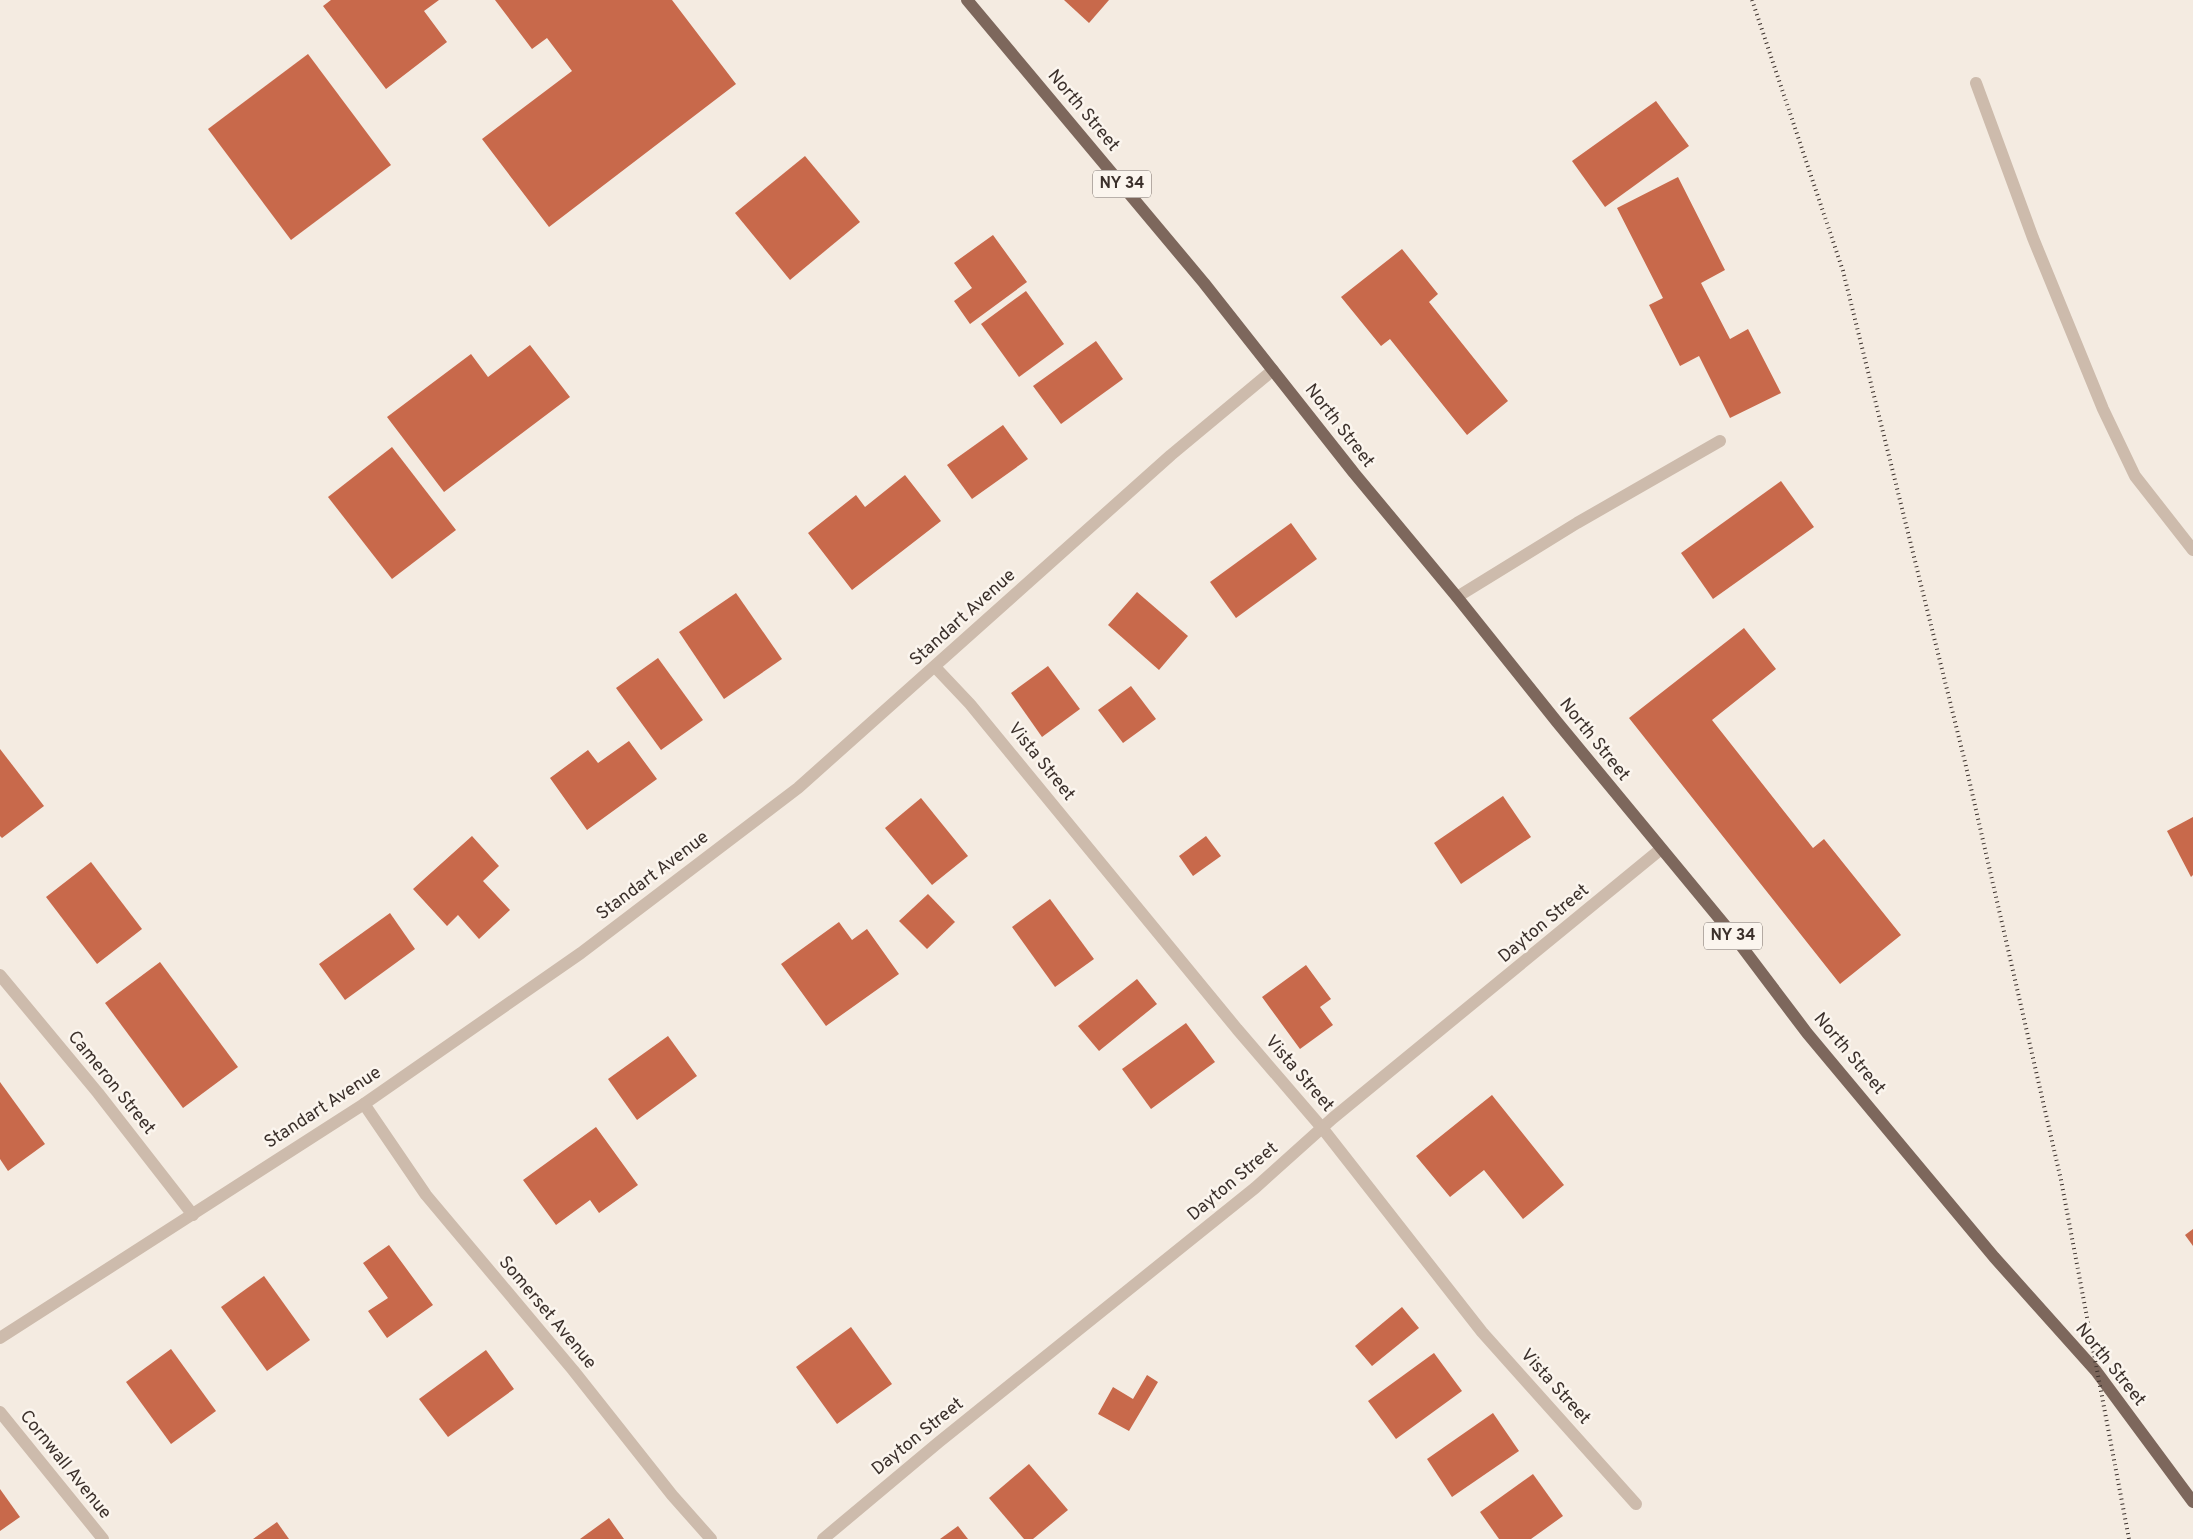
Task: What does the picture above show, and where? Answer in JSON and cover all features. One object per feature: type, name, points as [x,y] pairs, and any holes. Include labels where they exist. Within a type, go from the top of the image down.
[{"type":"main road","name":"North Street","points":[[967,0],[1198,276],[1354,473],[1458,597],[1733,935],[1807,1033],[1994,1257],[2096,1371],[2191,1497]]},
{"type":"street","points":[[1976,83],[2033,238],[2103,409],[2135,476],[2193,550]]},
{"type":"street","name":"Standart Avenue","points":[[0,1338],[364,1104],[581,953],[791,794],[1170,455],[1273,370]]},
{"type":"street","points":[[1458,597],[1577,523],[1720,441]]},
{"type":"street","name":"Vista Street","points":[[935,667],[970,704],[1237,1030],[1323,1129],[1482,1332],[1636,1504]]},
{"type":"street","name":"Dayton Street","points":[[823,1539],[954,1430],[1255,1188],[1323,1129],[1333,1118],[1662,849]]},
{"type":"street","name":"Cameron Street","points":[[0,975],[98,1093],[193,1215]]},
{"type":"street","name":"Somerset Avenue","points":[[364,1104],[426,1195],[573,1370],[672,1496],[711,1539]]},
{"type":"street","name":"Cornwall Avenue","points":[[0,1412],[103,1539]]},
{"type":"building","points":[[331,0],[439,0],[424,11],[447,42],[386,89],[323,6]]},
{"type":"building","points":[[495,0],[672,0],[736,84],[549,227],[482,139],[572,71],[547,38],[532,49]]},
{"type":"building","points":[[1064,0],[1109,0],[1089,23]]},
{"type":"building","points":[[308,54],[391,165],[291,240],[208,129]]},
{"type":"building","points":[[1656,101],[1689,146],[1605,207],[1572,161]]},
{"type":"building","points":[[805,156],[860,222],[790,280],[735,213]]},
{"type":"building","points":[[1678,177],[1725,270],[1701,283],[1730,339],[1748,329],[1781,393],[1730,418],[1699,356],[1680,366],[1649,305],[1663,298],[1617,208]]},
{"type":"building","points":[[993,235],[1027,282],[970,324],[954,301],[972,288],[954,263]]},
{"type":"building","points":[[1402,249],[1438,294],[1429,302],[1508,401],[1467,435],[1390,339],[1381,346],[1341,297]]},
{"type":"building","points":[[1026,291],[1064,344],[1019,377],[981,324]]},
{"type":"building","points":[[1096,341],[1123,379],[1061,424],[1033,386]]},
{"type":"building","points":[[530,345],[570,397],[444,492],[387,417],[471,354],[488,377]]},
{"type":"building","points":[[1003,425],[1028,459],[972,499],[947,465]]},
{"type":"building","points":[[392,447],[456,530],[392,579],[328,497]]},
{"type":"building","points":[[905,475],[941,521],[852,590],[808,533],[856,495],[865,507]]},
{"type":"building","points":[[1781,481],[1814,527],[1713,599],[1681,553]]},
{"type":"building","points":[[1291,523],[1317,559],[1236,618],[1210,582]]},
{"type":"building","points":[[1137,592],[1188,636],[1159,670],[1108,625]]},
{"type":"building","points":[[736,593],[782,659],[724,699],[679,632]]},
{"type":"building","points":[[1744,628],[1776,669],[1712,720],[1813,848],[1824,839],[1901,935],[1840,984],[1629,718]]},
{"type":"building","points":[[658,658],[703,720],[661,750],[616,688]]},
{"type":"building","points":[[1048,666],[1080,709],[1042,737],[1011,693]]},
{"type":"building","points":[[1131,686],[1156,719],[1123,743],[1098,710]]},
{"type":"building","points":[[629,741],[657,779],[587,830],[550,778],[588,750],[598,763]]},
{"type":"building","points":[[0,749],[44,806],[2,838],[0,836]]},
{"type":"building","points":[[1503,796],[1531,837],[1461,884],[1434,843]]},
{"type":"building","points":[[921,798],[968,856],[932,885],[885,828]]},
{"type":"building","points":[[2193,817],[2193,875],[2191,877],[2167,831]]},
{"type":"building","points":[[472,836],[499,866],[483,881],[510,910],[479,939],[458,915],[447,926],[413,889]]},
{"type":"building","points":[[1206,836],[1221,856],[1193,876],[1179,856]]},
{"type":"building","points":[[91,862],[142,929],[97,964],[46,897]]},
{"type":"building","points":[[928,894],[955,922],[927,949],[899,921]]},
{"type":"building","points":[[1050,899],[1094,959],[1055,987],[1012,927]]},
{"type":"building","points":[[390,913],[415,949],[345,1000],[319,964]]},
{"type":"building","points":[[839,922],[852,940],[867,929],[899,974],[826,1026],[781,964]]},
{"type":"building","points":[[160,962],[238,1067],[183,1108],[105,1003]]},
{"type":"building","points":[[1306,965],[1331,999],[1320,1007],[1333,1025],[1300,1049],[1262,997]]},
{"type":"building","points":[[1137,979],[1157,1004],[1099,1051],[1078,1026]]},
{"type":"building","points":[[1186,1023],[1215,1062],[1151,1109],[1122,1069]]},
{"type":"building","points":[[668,1036],[697,1076],[637,1120],[608,1079]]},
{"type":"building","points":[[0,1082],[45,1144],[8,1171],[0,1159]]},
{"type":"building","points":[[1492,1095],[1564,1185],[1523,1219],[1484,1170],[1450,1197],[1416,1156]]},
{"type":"building","points":[[596,1127],[638,1185],[599,1213],[590,1200],[556,1225],[523,1180]]},
{"type":"building","points":[[2193,1229],[2193,1246],[2185,1235]]},
{"type":"building","points":[[389,1245],[433,1305],[387,1338],[368,1311],[388,1298],[363,1263]]},
{"type":"building","points":[[264,1276],[310,1340],[267,1371],[221,1307]]},
{"type":"building","points":[[1402,1307],[1419,1328],[1372,1366],[1355,1346]]},
{"type":"building","points":[[851,1327],[892,1384],[837,1424],[796,1367]]},
{"type":"building","points":[[171,1349],[216,1411],[171,1444],[126,1382]]},
{"type":"building","points":[[486,1350],[514,1389],[448,1437],[419,1399]]},
{"type":"building","points":[[1434,1353],[1462,1391],[1396,1439],[1368,1401]]},
{"type":"building","points":[[1147,1375],[1158,1382],[1129,1431],[1098,1414],[1113,1387],[1133,1399]]},
{"type":"building","points":[[1493,1413],[1519,1451],[1452,1497],[1427,1459]]},
{"type":"building","points":[[1029,1464],[1068,1510],[1033,1539],[1024,1539],[989,1498]]},
{"type":"building","points":[[1533,1474],[1563,1516],[1531,1539],[1499,1539],[1480,1512]]},
{"type":"building","points":[[0,1489],[20,1517],[0,1531]]},
{"type":"building","points":[[609,1518],[624,1539],[580,1539]]},
{"type":"building","points":[[277,1522],[289,1539],[253,1539]]},
{"type":"building","points":[[958,1526],[968,1539],[940,1539]]},
{"type":"railway","points":[[1752,0],[1843,271],[1965,762],[2061,1180],[2129,1539]]}]
